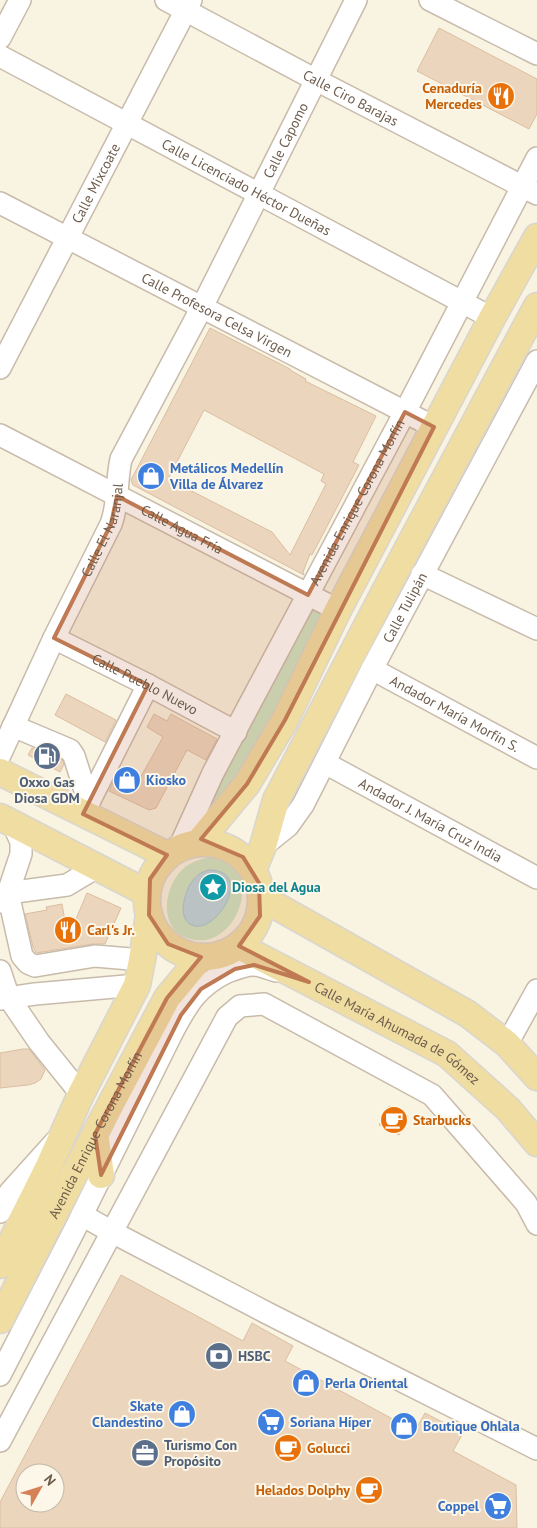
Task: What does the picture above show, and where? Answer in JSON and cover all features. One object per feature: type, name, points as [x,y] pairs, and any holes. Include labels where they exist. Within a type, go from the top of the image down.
[{"type":"main road","name":"Avenida Enrique Corona Morfín","points":[[0,1265],[45,1174],[60,1137],[139,972],[150,879],[158,866],[181,849],[247,784],[285,720],[338,610],[492,318],[537,237]]},
{"type":"main road","points":[[253,870],[263,846],[276,800],[537,306]]},
{"type":"main road","points":[[0,772],[181,849],[214,843],[229,848],[243,857],[253,870],[259,883],[262,898],[260,916],[252,932],[239,946],[228,952],[201,957],[183,953],[168,944],[156,931],[148,904],[97,867],[7,820]]},
{"type":"main road","points":[[262,898],[468,1014],[507,1044],[537,1077]]},
{"type":"main road","name":"Calle María Ahumada de Gómez","points":[[239,946],[447,1054],[508,1109],[537,1143]]},
{"type":"main road","name":"Avenida Enrique Corona Morfín","points":[[0,1320],[166,998],[201,957]]},
{"type":"main road","points":[[95,1134],[101,1176]]},
{"type":"street","points":[[0,38],[20,0]]},
{"type":"street","name":"Calle Ciro Barajas","points":[[166,0],[188,5],[316,80],[529,190]]},
{"type":"street","name":"Calle Capomo","points":[[202,307],[356,0]]},
{"type":"street","points":[[430,0],[537,54]]},
{"type":"street","name":"Calle Mixcoate","points":[[0,368],[188,5]]},
{"type":"street","name":"Calle Licenciado Héctor Dueñas","points":[[0,56],[492,318]]},
{"type":"street","name":"Avenida Enrique Corona Morfín","points":[[181,849],[213,773],[462,302],[529,190],[537,158]]},
{"type":"street","name":"Calle Profesora Celsa Virgen","points":[[0,202],[434,427]]},
{"type":"street","name":"Calle El Naranjal","points":[[0,756],[54,638],[111,524],[117,496],[118,472],[121,459],[202,307]]},
{"type":"street","name":"Calle Tulipán","points":[[263,846],[288,826],[303,805],[422,574],[537,361]]},
{"type":"street","name":"Calle Agua Fría","points":[[0,435],[338,610]]},
{"type":"street","points":[[422,574],[536,626]]},
{"type":"street","name":"Calle Pueblo Nuevo","points":[[54,638],[236,732]]},
{"type":"street","name":"Andador María Morfín S.","points":[[372,669],[537,758]]},
{"type":"street","points":[[86,808],[148,685]]},
{"type":"street","points":[[13,726],[70,750],[74,756],[86,808]]},
{"type":"street","name":"Andador J. María Cruz India","points":[[325,763],[537,878]]},
{"type":"street","points":[[7,820],[22,842],[20,854],[4,898],[22,956],[28,963],[35,966],[94,956],[139,972]]},
{"type":"street","points":[[4,898],[67,885],[97,867]]},
{"type":"street","points":[[74,960],[82,971],[79,990]]},
{"type":"street","points":[[0,1375],[173,1031],[190,1001],[212,979],[235,969],[254,965],[309,982]]},
{"type":"street","points":[[0,971],[4,998],[81,1094]]},
{"type":"street","points":[[4,998],[79,990],[139,972]]},
{"type":"street","points":[[507,1044],[537,990]]},
{"type":"street","points":[[166,998],[173,1031]]},
{"type":"street","points":[[0,1441],[227,1017],[240,1006],[264,1004],[432,1095],[526,1203],[537,1224]]},
{"type":"street","points":[[0,1212],[5,1194],[60,1137]]},
{"type":"street","points":[[82,1215],[269,1314],[537,1449]]},
{"type":"highlighted area","points":[[405,412],[434,427],[285,720],[247,784],[201,839],[243,857],[259,883],[260,916],[239,946],[309,982],[254,965],[235,969],[201,989],[181,1015],[101,1175],[95,1134],[167,998],[201,957],[168,944],[149,915],[150,879],[167,855],[83,814],[148,685],[54,638],[111,524],[117,496],[308,595]]},
{"type":"green space","points":[[314,606],[327,614],[278,711],[219,800],[213,803],[207,800]]},
{"type":"green space","points":[[205,858],[225,861],[237,871],[242,886],[241,903],[233,920],[221,933],[206,940],[187,938],[178,933],[168,918],[167,908],[170,889],[179,873],[188,865]],"holes":[[[197,875],[221,911],[209,922],[186,920],[183,908],[185,896]]]},
{"type":"water","points":[[209,870],[222,873],[229,879],[228,900],[214,919],[205,925],[195,926],[185,919],[184,900],[194,878]]},
{"type":"building","name":"Cenaduría Mercedes","points":[[439,28],[537,79],[537,114],[529,129],[417,71]]},
{"type":"building","points":[[210,328],[290,369],[306,379],[305,381],[376,416],[353,462],[359,465],[312,555],[310,554],[303,572],[304,575],[133,485],[131,480]],"holes":[[[204,410],[324,474],[321,481],[326,484],[290,555],[272,532],[168,479]]]},
{"type":"building","points":[[66,694],[116,720],[105,742],[55,715]]},
{"type":"building","points":[[154,714],[167,721],[171,714],[217,739],[206,760],[187,750],[156,808],[149,810],[109,791],[119,770],[139,780],[163,737],[147,727]]},
{"type":"building","points":[[32,748],[62,760],[64,764],[60,772],[28,755]]},
{"type":"building","name":"Carl's Jr.","points":[[87,893],[121,908],[105,944],[93,944],[36,953],[25,914],[47,910],[46,907],[62,904],[68,938]]},
{"type":"building","points":[[29,1049],[45,1070],[41,1079],[28,1085],[0,1088],[0,1053]]},
{"type":"building","name":"Starbucks","points":[[389,1106],[408,1116],[399,1135],[379,1125]]},
{"type":"building","name":"Soriana Híper","points":[[121,1275],[243,1341],[252,1323],[293,1346],[285,1361],[415,1431],[425,1413],[463,1433],[453,1451],[516,1485],[517,1528],[0,1528],[0,1502],[15,1474],[15,1513],[65,1513],[65,1463],[21,1463]]},
{"type":"place","name":"Cenaduría Mercedes","points":[[501,96]]},
{"type":"place","name":"Metálicos Medellín Villa de Álvarez","points":[[151,476]]},
{"type":"place","name":"Oxxo Gas Diosa GDM","points":[[47,756]]},
{"type":"place","name":"Kiosko","points":[[127,780]]},
{"type":"place","name":"Diosa del Agua","points":[[213,887]]},
{"type":"place","name":"Carl's Jr.","points":[[68,930]]},
{"type":"place","name":"Starbucks","points":[[394,1120]]},
{"type":"place","name":"HSBC","points":[[219,1356]]},
{"type":"place","name":"Perla Oriental","points":[[306,1383]]},
{"type":"place","name":"Skate Clandestino","points":[[182,1414]]},
{"type":"place","name":"Soriana Híper","points":[[271,1422]]},
{"type":"place","name":"Boutique Ohlala","points":[[404,1426]]},
{"type":"place","name":"Golucci","points":[[288,1448]]},
{"type":"place","name":"Turismo Con Propósito","points":[[145,1453]]},
{"type":"place","name":"Helados Dolphy","points":[[369,1490]]},
{"type":"place","name":"Coppel","points":[[498,1506]]}]
